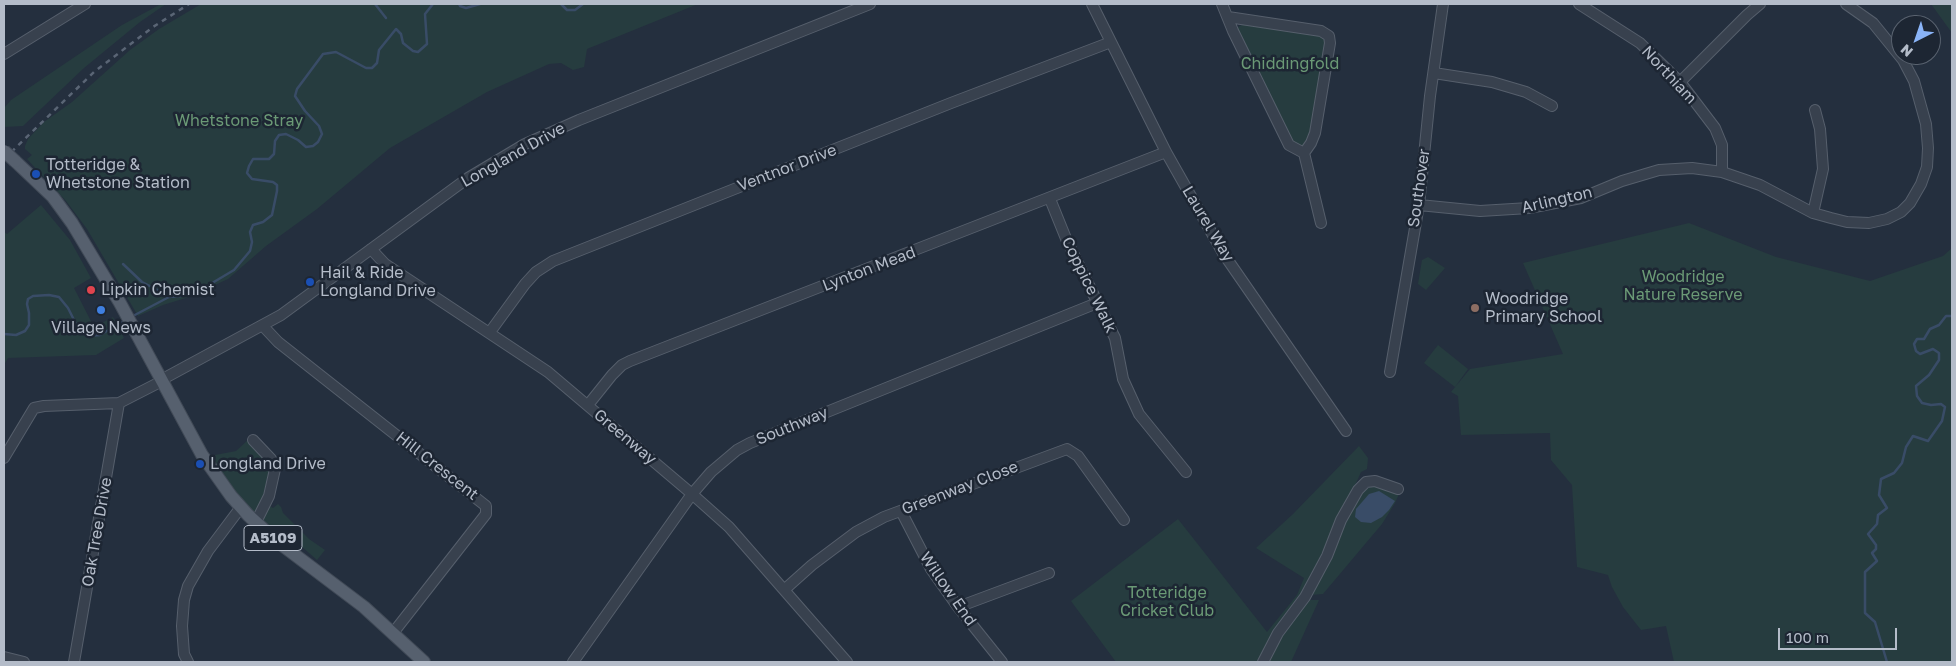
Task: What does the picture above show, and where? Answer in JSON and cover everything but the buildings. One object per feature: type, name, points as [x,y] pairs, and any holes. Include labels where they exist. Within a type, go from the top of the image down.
[{"type":"main road","name":"A5109","points":[[4,151],[62,207],[120,303],[202,455],[211,470],[241,507],[289,552],[364,607],[424,662]]},
{"type":"street","points":[[4,54],[85,4]]},
{"type":"street","name":"Longland Drive","points":[[120,403],[263,326],[468,178],[491,164],[548,134],[870,4]]},
{"type":"street","name":"Laurel Way","points":[[1092,4],[1166,152],[1224,253],[1346,431]]},
{"type":"street","points":[[1222,4],[1289,145],[1304,153],[1321,223]]},
{"type":"street","name":"Southover","points":[[1390,372],[1419,205],[1443,4]]},
{"type":"street","name":"Northiam","points":[[1579,4],[1640,42],[1680,82],[1715,128],[1722,145],[1722,172]]},
{"type":"street","points":[[1680,82],[1760,4]]},
{"type":"street","name":"Arlington","points":[[1419,205],[1480,211],[1529,208],[1581,198],[1622,181],[1658,170],[1692,168],[1722,172],[1760,185],[1813,213],[1846,222],[1869,223],[1887,219],[1901,212],[1910,203],[1922,184],[1927,167],[1926,124],[1914,80],[1903,60],[1874,23],[1846,4]]},
{"type":"street","points":[[1228,17],[1321,31],[1329,36],[1330,43],[1315,133],[1304,153]]},
{"type":"street","name":"Ventnor Drive","points":[[490,332],[525,284],[536,272],[553,261],[1111,42]]},
{"type":"street","points":[[1434,74],[1492,82],[1526,92],[1552,106]]},
{"type":"street","points":[[1813,213],[1823,169],[1822,142],[1815,110]]},
{"type":"street","name":"Lynton Mead","points":[[588,405],[612,375],[622,365],[630,361],[1050,199],[1166,152]]},
{"type":"street","name":"Coppice Walk","points":[[1050,199],[1097,304],[1115,338],[1123,379],[1139,414],[1186,472]]},
{"type":"street","name":"Greenway","points":[[371,249],[385,264],[548,372],[692,494],[729,527],[847,662]]},
{"type":"street","name":"Southway","points":[[573,662],[692,494],[711,472],[737,450],[750,443],[1097,304]]},
{"type":"street","name":"Hill Crescent","points":[[263,326],[278,342],[486,506],[486,514],[393,633]]},
{"type":"street","points":[[4,458],[34,408],[120,403]]},
{"type":"street","name":"Oak Tree Drive","points":[[74,662],[120,403]]},
{"type":"street","points":[[253,440],[271,459],[275,469],[269,496],[256,522]]},
{"type":"street","name":"Greenway Close","points":[[784,590],[812,565],[856,532],[884,517],[1067,449],[1078,456],[1124,520]]},
{"type":"street","points":[[1263,662],[1278,633],[1305,597],[1327,556],[1341,520],[1358,490],[1366,482],[1374,481],[1398,489]]},
{"type":"street","points":[[184,659],[183,611],[188,586],[208,551],[241,507]]},
{"type":"street","name":"Willow End","points":[[901,511],[931,569],[958,607],[1002,662]]},
{"type":"street","points":[[958,607],[1049,574]]},
{"type":"street","points":[[4,657],[24,662]]},
{"type":"green space","points":[[161,4],[166,4],[140,22],[84,68],[23,126],[4,127],[4,108],[11,100],[122,25]]},
{"type":"green space","name":"Whetstone Stray","points":[[201,4],[698,4],[587,49],[584,67],[573,70],[561,63],[549,64],[487,92],[390,148],[317,209],[266,246],[228,279],[189,297],[163,305],[138,316],[87,229],[66,201],[27,159],[32,155],[25,149],[25,146],[28,139],[44,122],[72,102],[130,50],[159,29]]},
{"type":"green space","points":[[1931,4],[1952,4],[1952,33],[1941,15],[1939,15]]},
{"type":"green space","name":"Chiddingfold","points":[[1244,24],[1319,34],[1327,43],[1314,129],[1305,148],[1290,141],[1236,30]]},
{"type":"green space","points":[[41,205],[70,240],[91,278],[74,288],[94,327],[113,317],[124,338],[96,355],[8,358],[4,365],[4,232],[7,234]]},
{"type":"green space","name":"Woodridge Nature Reserve","points":[[1689,223],[1776,257],[1870,281],[1943,256],[1952,248],[1952,662],[1674,662],[1666,626],[1641,630],[1623,607],[1608,575],[1577,567],[1572,485],[1551,460],[1550,433],[1461,435],[1458,396],[1451,392],[1470,369],[1563,354],[1523,263]]},
{"type":"green space","points":[[1428,257],[1445,268],[1426,290],[1418,284],[1422,260]]},
{"type":"green space","points":[[1438,345],[1468,369],[1455,387],[1424,363]]},
{"type":"green space","points":[[249,439],[269,460],[272,469],[268,505],[273,508],[278,504],[283,513],[309,539],[325,550],[317,560],[301,546],[297,549],[241,501],[210,456],[236,451]]},
{"type":"green space","name":"Totteridge Cricket Club","points":[[1359,446],[1368,458],[1367,469],[1361,472],[1322,559],[1294,606],[1269,639],[1257,662],[1116,662],[1071,601],[1178,519],[1267,632],[1297,595],[1304,578],[1256,548],[1293,514]]},
{"type":"green space","points":[[1375,485],[1391,489],[1399,494],[1395,503],[1382,524],[1323,594],[1311,595],[1347,515],[1362,491]]},
{"type":"green space","points":[[1306,600],[1319,600],[1291,662],[1265,662]]},
{"type":"water","points":[[1379,491],[1395,501],[1382,517],[1371,523],[1361,522],[1355,517],[1356,509],[1369,494]]},
{"type":"waterway","points":[[375,4],[386,18]]},
{"type":"waterway","points":[[131,317],[169,297],[192,295],[234,270],[250,251],[252,242],[250,232],[253,225],[263,222],[272,215],[277,185],[273,182],[252,179],[247,173],[249,166],[253,159],[269,159],[274,154],[275,141],[279,135],[286,134],[298,140],[306,147],[313,146],[318,142],[322,134],[319,126],[305,111],[295,96],[297,89],[323,54],[336,52],[366,68],[372,68],[377,63],[379,50],[396,29],[401,34],[403,43],[413,51],[418,52],[427,44],[425,14],[433,4]]},
{"type":"waterway","points":[[459,4],[466,8],[480,4]]},
{"type":"waterway","points":[[561,4],[567,10],[575,10],[583,4]]},
{"type":"waterway","points":[[123,264],[142,282],[171,297]]},
{"type":"waterway","points":[[4,334],[16,335],[25,331],[29,325],[28,299],[33,296],[49,295],[59,297],[68,308],[79,330],[87,336],[100,335],[124,321]]},
{"type":"waterway","points":[[1887,662],[1875,622],[1865,613],[1865,572],[1877,561],[1872,553],[1876,549],[1876,545],[1868,534],[1877,524],[1878,515],[1887,508],[1879,495],[1881,479],[1894,473],[1902,463],[1906,447],[1913,436],[1928,441],[1942,421],[1945,407],[1941,404],[1931,405],[1922,403],[1917,396],[1916,386],[1929,375],[1939,360],[1939,353],[1933,349],[1920,354],[1916,351],[1914,344],[1917,339],[1924,339],[1930,329],[1939,325],[1946,316],[1952,316]]},
{"type":"railway","points":[[4,159],[94,72],[153,27],[189,4]]},
{"type":"place","name":"Totteridge & Whetstone Station","points":[[36,174]]},
{"type":"place","name":"Hail & Ride Longland Drive","points":[[310,282]]},
{"type":"place","name":"Lipkin Chemist","points":[[91,290]]},
{"type":"place","name":"Woodridge Primary School","points":[[1475,308]]},
{"type":"place","name":"Village News","points":[[101,310]]},
{"type":"place","name":"Longland Drive","points":[[200,464]]}]
